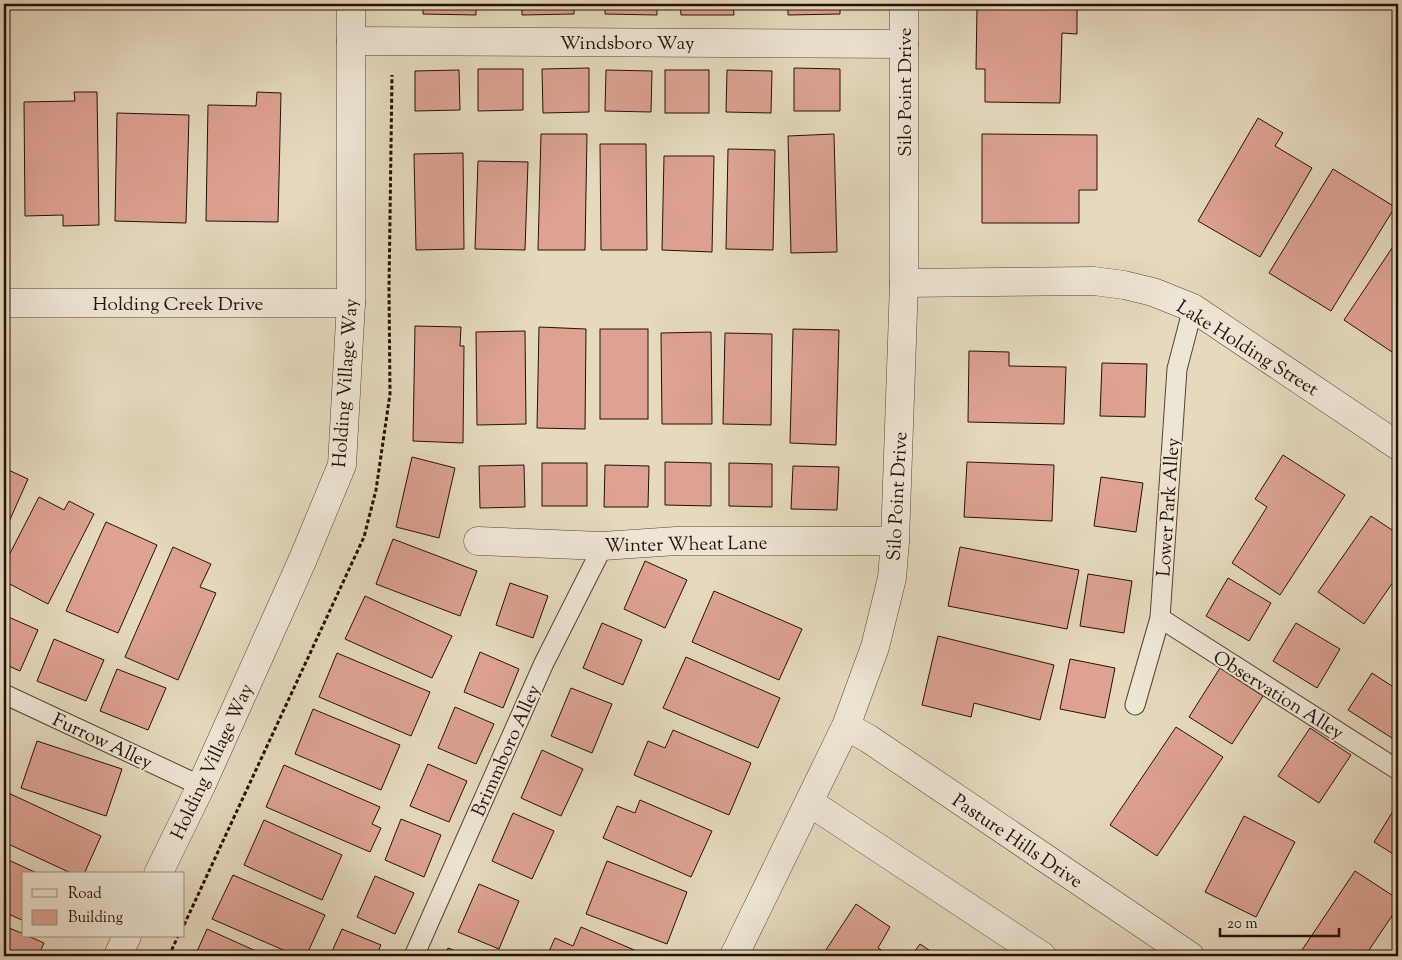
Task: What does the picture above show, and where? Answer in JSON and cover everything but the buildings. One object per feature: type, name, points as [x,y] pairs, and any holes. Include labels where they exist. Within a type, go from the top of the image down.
[{"type":"street","name":"Holding Village Way","points":[[159,872],[202,786],[303,559],[342,465],[351,303],[351,4]]},
{"type":"street","name":"Silo Point Drive","points":[[734,956],[846,726],[875,647],[892,578],[895,542],[904,283],[904,4]]},
{"type":"street","name":"Windsboro Way","points":[[351,41],[904,44]]},
{"type":"street","name":"Lake Holding Street","points":[[904,283],[1094,281],[1124,285],[1153,292],[1193,308],[1398,446]]},
{"type":"street","name":"Holding Creek Drive","points":[[4,303],[351,303]]},
{"type":"street","name":"Winter Wheat Lane","points":[[478,541],[603,546],[676,541],[895,542]]},
{"type":"street","name":"Pasture Hills Drive","points":[[846,726],[1190,956]]},
{"type":"street","points":[[809,802],[1042,956]]},
{"type":"street","points":[[118,956],[127,938]]},
{"type":"lane","name":"Lower Park Alley","points":[[1135,705],[1160,618],[1177,369],[1193,308]]},
{"type":"lane","name":"Brimmboro Alley","points":[[414,956],[544,663],[603,546]]},
{"type":"lane","name":"Observation Alley","points":[[1160,618],[1398,770]]},
{"type":"lane","name":"Furrow Alley","points":[[4,694],[202,786]]},
{"type":"path","points":[[169,956],[177,938]]}]
